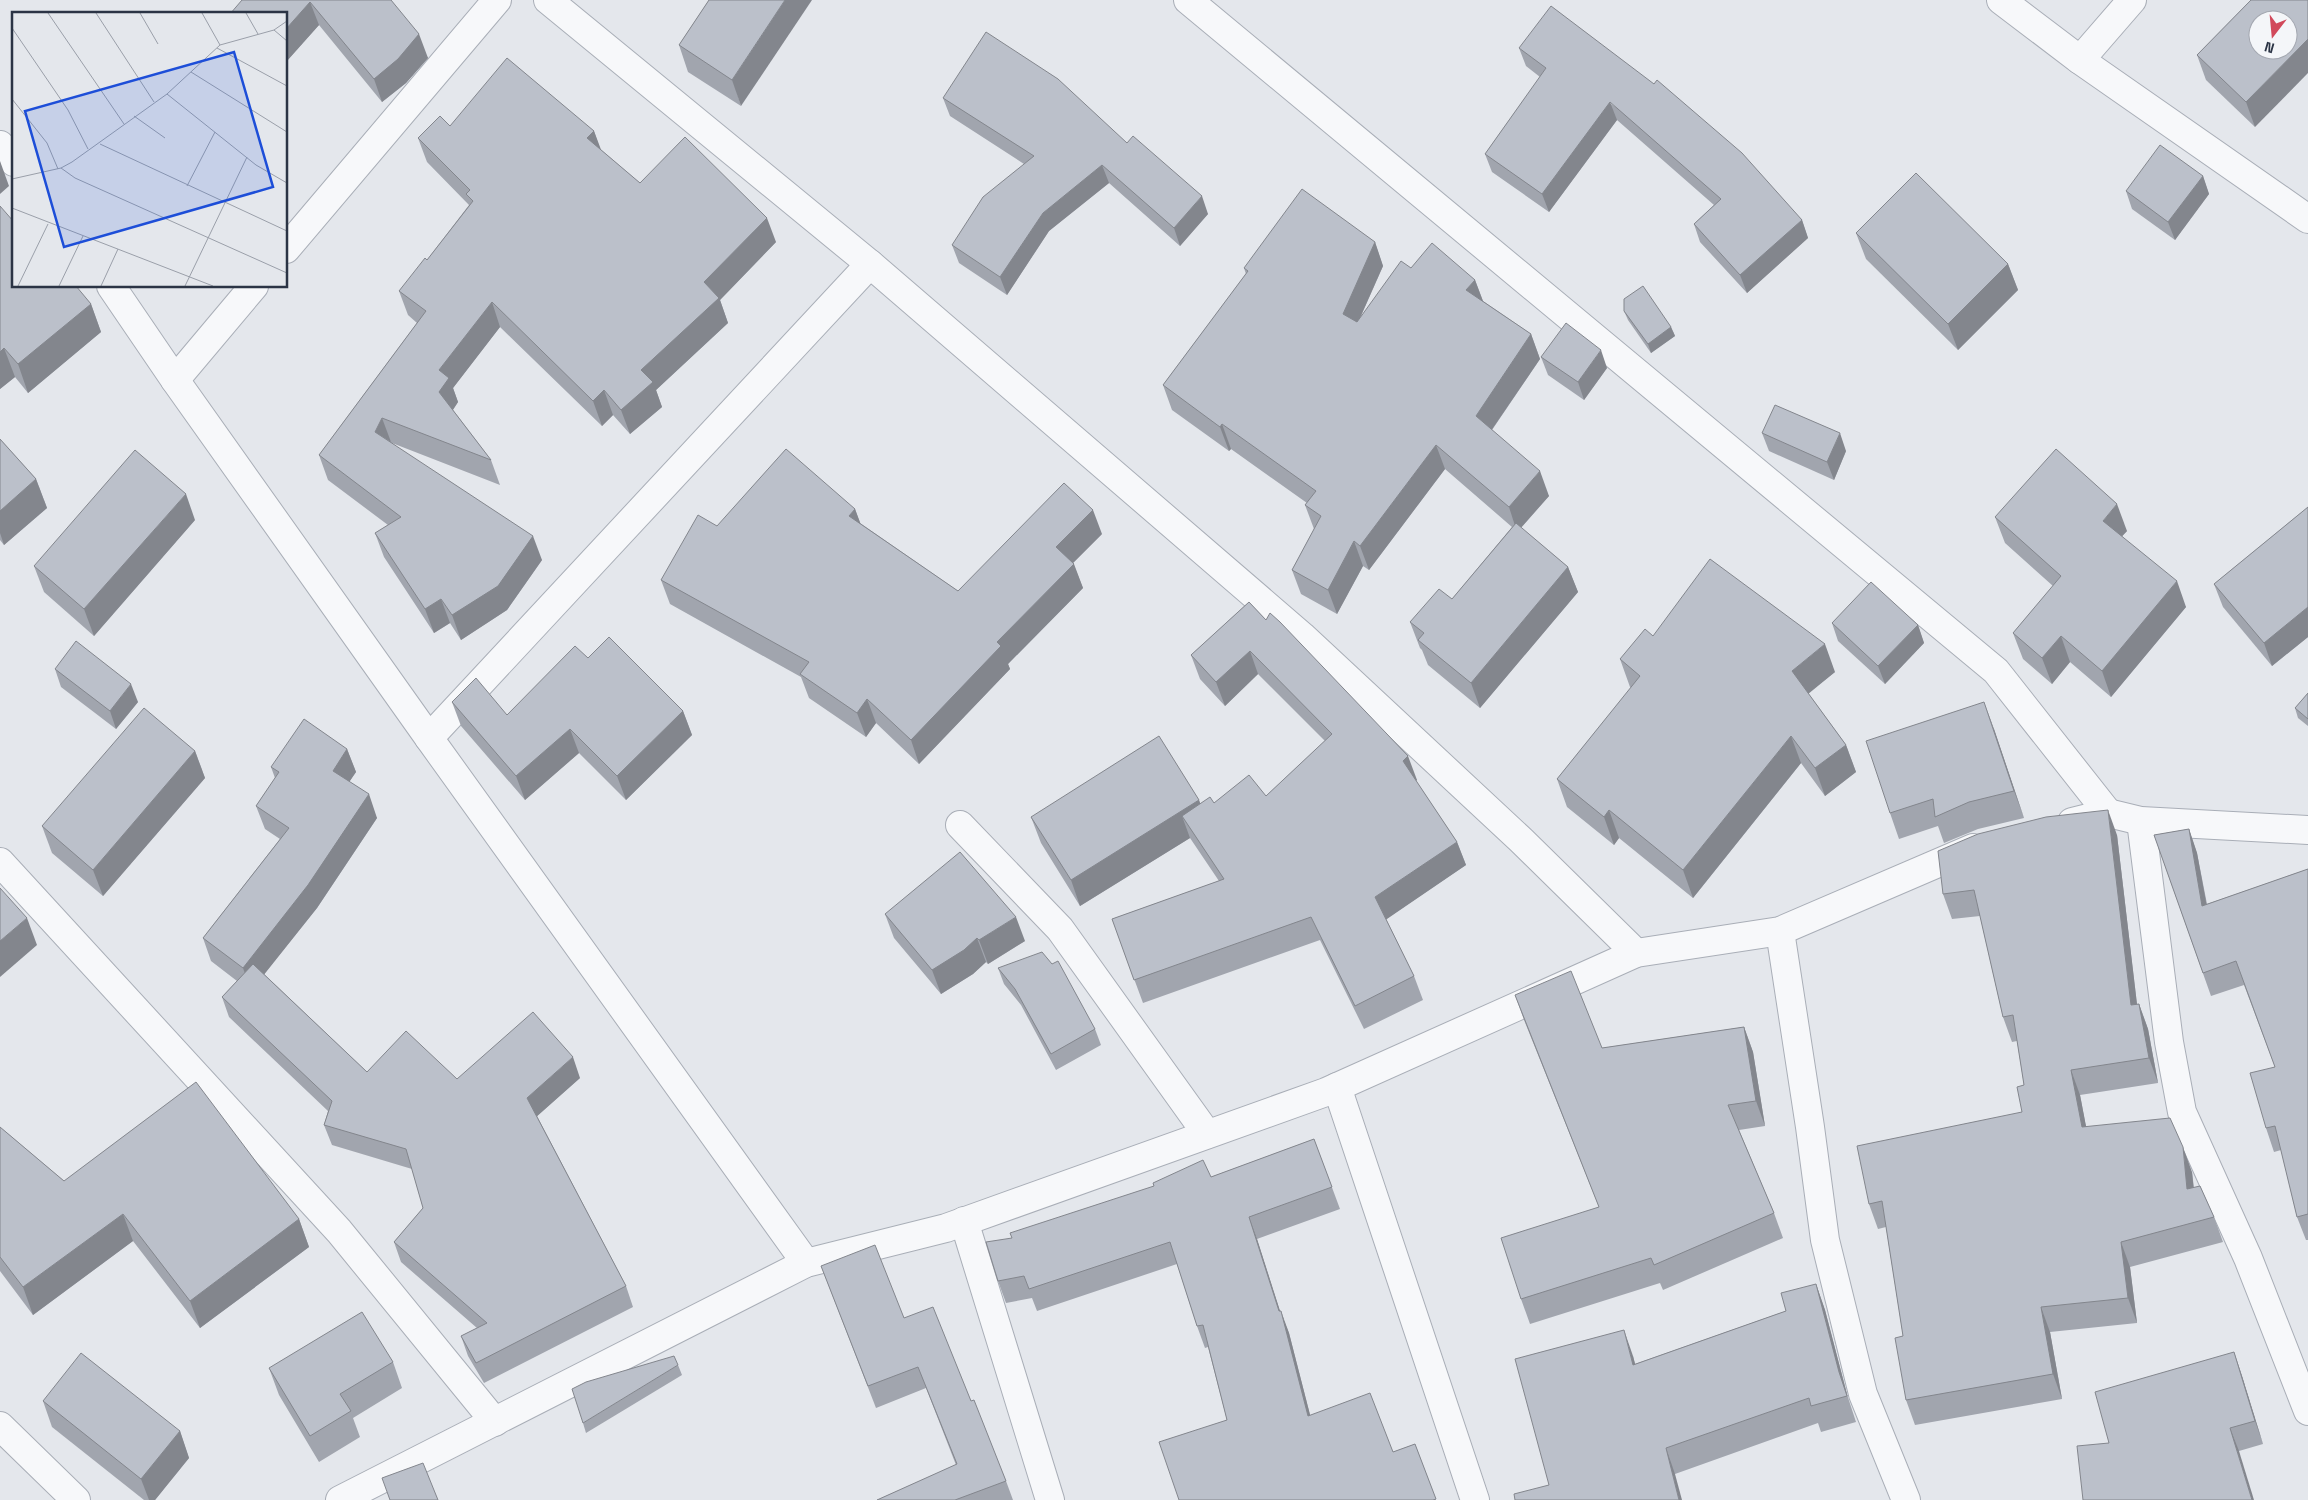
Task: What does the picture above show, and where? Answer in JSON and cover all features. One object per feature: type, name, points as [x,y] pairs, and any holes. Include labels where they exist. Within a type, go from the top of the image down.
[{"type":"street","points":[[288,247],[497,0]]},
{"type":"street","points":[[548,0],[870,264],[1302,636],[1521,840],[1636,953]]},
{"type":"street","points":[[1188,0],[1996,671],[2108,813]]},
{"type":"street","points":[[2001,0],[2080,60],[2308,219]]},
{"type":"street","points":[[2080,60],[2132,0]]},
{"type":"street","points":[[0,145],[12,160]]},
{"type":"street","points":[[429,738],[870,264]]},
{"type":"street","points":[[112,288],[175,380],[429,738],[806,1263]]},
{"type":"street","points":[[175,380],[252,288]]},
{"type":"street","points":[[2045,828],[2108,813],[2141,821],[2308,830]]},
{"type":"street","points":[[2141,821],[2169,1042],[2182,1112],[2248,1258],[2308,1411]]},
{"type":"street","points":[[960,825],[1060,929],[1207,1134]]},
{"type":"street","points":[[340,1500],[806,1263],[946,1228],[1338,1087],[1636,953],[1780,931],[1982,844],[2000,840]]},
{"type":"street","points":[[0,862],[339,1231],[495,1422]]},
{"type":"street","points":[[1780,931],[1810,1127],[1824,1240],[1863,1394],[1906,1500]]},
{"type":"street","points":[[1338,1087],[1475,1500]]},
{"type":"street","points":[[964,1221],[1050,1500]]},
{"type":"street","points":[[0,1426],[76,1500]]},
{"type":"building","points":[[242,0],[391,0],[419,34],[398,59],[374,79],[310,2],[288,27],[288,12],[232,12]]},
{"type":"building","points":[[709,0],[785,0],[732,80],[679,45]]},
{"type":"building","points":[[2251,0],[2308,0],[2308,39],[2298,49],[2298,10],[2248,10],[2248,60],[2287,60],[2246,102],[2197,55]]},
{"type":"building","points":[[1551,6],[1654,84],[1657,80],[1742,153],[1802,220],[1740,275],[1694,224],[1721,199],[1610,102],[1542,194],[1485,154],[1546,68],[1519,48]]},
{"type":"building","points":[[986,32],[1058,79],[1127,143],[1133,136],[1202,196],[1174,228],[1102,165],[1043,213],[1000,277],[952,245],[983,197],[1034,156],[943,98]]},
{"type":"building","points":[[507,58],[594,131],[587,138],[640,183],[685,137],[767,218],[704,282],[719,298],[641,370],[653,382],[621,410],[604,390],[593,401],[492,302],[439,370],[449,378],[439,392],[491,460],[382,418],[375,432],[533,536],[498,586],[452,615],[441,599],[425,609],[375,533],[401,517],[319,455],[426,311],[399,291],[425,258],[427,260],[473,201],[466,194],[470,190],[418,138],[440,116],[450,126]]},
{"type":"building","points":[[2160,145],[2203,176],[2168,222],[2126,191]]},
{"type":"building","points":[[1916,173],[2008,264],[1948,324],[1856,233]]},
{"type":"building","points":[[1302,189],[1375,242],[1343,314],[1357,322],[1401,261],[1411,268],[1432,243],[1475,280],[1466,290],[1531,334],[1476,416],[1540,471],[1509,507],[1436,445],[1360,546],[1354,541],[1328,590],[1292,570],[1321,516],[1305,505],[1316,491],[1222,424],[1220,427],[1163,385],[1248,271],[1244,268]]},
{"type":"building","points":[[0,206],[12,220],[12,288],[78,288],[91,304],[18,364],[4,348],[0,352]]},
{"type":"building","points":[[1643,286],[1671,327],[1648,344],[1624,311],[1624,299]]},
{"type":"building","points":[[1566,323],[1601,350],[1578,382],[1541,357]]},
{"type":"building","points":[[1775,405],[1840,433],[1827,462],[1762,433]]},
{"type":"building","points":[[0,439],[36,479],[0,511]]},
{"type":"building","points":[[786,449],[855,509],[849,516],[958,591],[1064,483],[1093,510],[1056,547],[1074,564],[997,642],[1001,646],[911,740],[867,699],[857,713],[800,674],[809,662],[661,580],[698,515],[717,526]]},
{"type":"building","points":[[2056,449],[2117,504],[2103,521],[2177,581],[2102,671],[2061,636],[2042,658],[2013,633],[2061,576],[1995,517]]},
{"type":"building","points":[[135,450],[186,494],[84,609],[34,566]]},
{"type":"building","points":[[2308,507],[2308,607],[2264,643],[2214,584]]},
{"type":"building","points":[[1516,523],[1568,567],[1471,683],[1418,640],[1424,633],[1410,622],[1439,589],[1452,599]]},
{"type":"building","points":[[1710,559],[1825,644],[1792,671],[1846,745],[1815,768],[1791,736],[1683,870],[1609,810],[1604,817],[1557,779],[1640,676],[1620,659],[1645,629],[1653,636]]},
{"type":"building","points":[[1871,582],[1918,625],[1878,666],[1832,623]]},
{"type":"building","points":[[1249,602],[1266,620],[1270,613],[1280,622],[1408,756],[1403,761],[1457,842],[1375,897],[1414,976],[1355,1006],[1311,917],[1134,980],[1112,919],[1224,879],[1182,816],[1210,797],[1214,803],[1249,775],[1266,796],[1332,734],[1250,651],[1216,682],[1191,655]]},
{"type":"building","points":[[609,637],[683,711],[617,776],[570,729],[516,776],[452,702],[476,678],[507,715],[575,646],[588,658]]},
{"type":"building","points":[[76,641],[131,684],[110,711],[55,669]]},
{"type":"building","points":[[2308,693],[2308,719],[2295,708]]},
{"type":"building","points":[[1984,702],[2014,791],[1969,802],[1935,817],[1933,799],[1890,813],[1866,741]]},
{"type":"building","points":[[144,708],[195,751],[93,870],[42,826]]},
{"type":"building","points":[[304,719],[347,749],[333,771],[369,794],[308,885],[243,968],[203,938],[289,828],[256,806],[279,772],[271,767]]},
{"type":"building","points":[[1159,736],[1199,800],[1071,880],[1031,817]]},
{"type":"building","points":[[2108,810],[2131,1005],[2139,1004],[2149,1058],[2071,1070],[2082,1127],[2170,1118],[2183,1147],[2187,1189],[2200,1186],[2214,1217],[2121,1242],[2128,1298],[2041,1307],[2053,1374],[1906,1400],[1895,1338],[1903,1336],[1882,1201],[1869,1204],[1857,1146],[2022,1112],[2017,1087],[2024,1085],[2013,1015],[2003,1017],[1974,890],[1943,894],[1938,851],[1978,834],[2046,817]]},
{"type":"building","points":[[2189,829],[2202,906],[2308,869],[2308,1214],[2297,1217],[2275,1126],[2266,1128],[2250,1073],[2275,1067],[2236,961],[2203,973],[2154,835]]},
{"type":"building","points":[[960,852],[1016,917],[979,940],[977,938],[964,950],[932,970],[885,914]]},
{"type":"building","points":[[0,888],[27,918],[0,941]]},
{"type":"building","points":[[1042,952],[1052,964],[1058,961],[1095,1029],[1051,1054],[1015,989],[998,968]]},
{"type":"building","points":[[253,964],[367,1072],[406,1031],[457,1079],[533,1012],[573,1057],[527,1098],[626,1286],[476,1363],[461,1336],[487,1323],[394,1242],[423,1208],[406,1149],[324,1125],[332,1101],[222,997]]},
{"type":"building","points":[[1571,971],[1602,1048],[1744,1027],[1756,1101],[1728,1105],[1774,1213],[1654,1265],[1651,1258],[1521,1299],[1501,1238],[1599,1207],[1515,995]]},
{"type":"building","points":[[196,1082],[299,1219],[190,1301],[123,1214],[23,1287],[0,1257],[0,1127],[64,1181]]},
{"type":"building","points":[[1314,1139],[1332,1187],[1249,1217],[1279,1311],[1281,1311],[1308,1416],[1370,1393],[1393,1452],[1415,1444],[1436,1499],[1179,1500],[1159,1442],[1227,1420],[1203,1325],[1197,1326],[1170,1242],[1029,1289],[1024,1276],[998,1281],[986,1242],[1012,1238],[1010,1233],[1154,1186],[1153,1183],[1203,1160],[1211,1177]]},
{"type":"building","points":[[875,1245],[904,1318],[933,1307],[971,1401],[974,1400],[1006,1481],[955,1500],[877,1500],[957,1464],[918,1367],[868,1386],[821,1266]]},
{"type":"building","points":[[1816,1284],[1847,1396],[1811,1406],[1809,1398],[1666,1448],[1679,1500],[1515,1500],[1514,1494],[1549,1485],[1515,1359],[1624,1330],[1633,1365],[1786,1311],[1781,1293]]},
{"type":"building","points":[[362,1312],[393,1362],[340,1394],[351,1411],[310,1436],[269,1368]]},
{"type":"building","points":[[2234,1352],[2255,1421],[2230,1428],[2252,1500],[2083,1500],[2077,1446],[2109,1443],[2095,1392]]},
{"type":"building","points":[[81,1353],[180,1431],[141,1479],[43,1401]]},
{"type":"building","points":[[674,1356],[678,1365],[583,1423],[572,1389],[586,1382]]},
{"type":"building","points":[[423,1463],[438,1500],[390,1500],[382,1478]]}]
